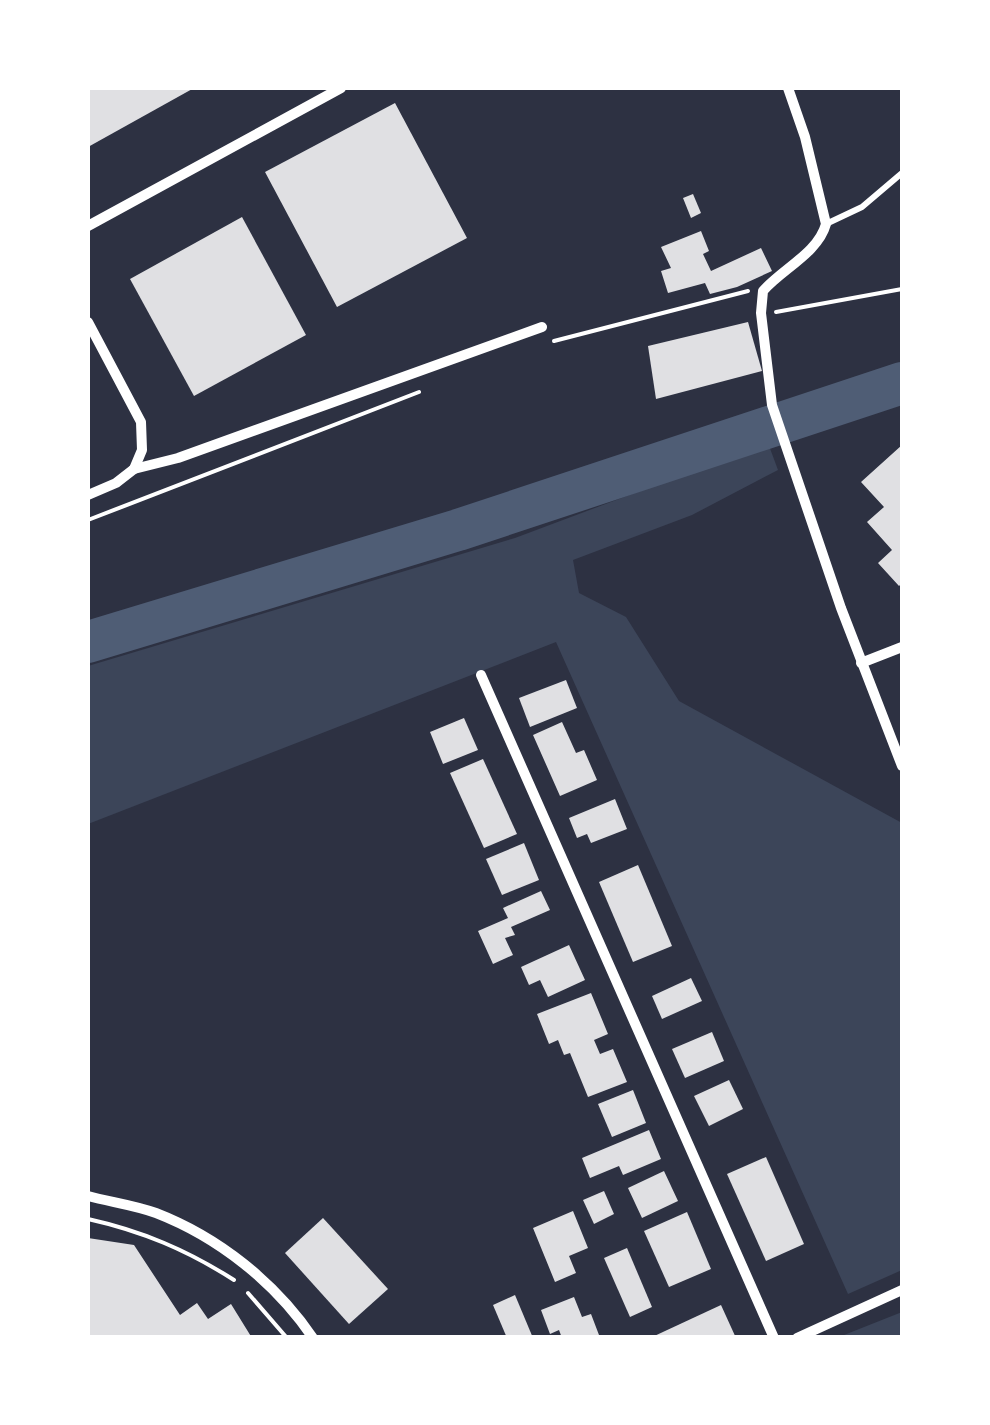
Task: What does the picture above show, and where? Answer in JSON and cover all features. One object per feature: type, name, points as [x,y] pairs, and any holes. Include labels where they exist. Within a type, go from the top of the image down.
[{"type":"street","points":[[88,226],[341,88]]},
{"type":"street","points":[[788,88],[826,224],[824,233],[806,253],[763,291],[772,405],[861,663],[902,766]]},
{"type":"street","points":[[88,322],[140,422],[142,450],[134,468],[116,483],[88,495]]},
{"type":"street","points":[[134,468],[178,458],[542,326]]},
{"type":"street","points":[[861,663],[902,647]]},
{"type":"street","points":[[480,674],[774,1338]]},
{"type":"street","points":[[88,1196],[154,1212],[210,1238],[257,1274],[313,1338]]},
{"type":"street","points":[[797,1338],[902,1290]]},
{"type":"lane","points":[[826,224],[862,207],[902,173]]},
{"type":"path","points":[[762,313],[902,290]]},
{"type":"path","points":[[553,341],[742,292],[763,291]]},
{"type":"path","points":[[88,520],[427,389]]},
{"type":"path","points":[[88,1219],[136,1230],[195,1255],[242,1285],[287,1338]]},
{"type":"shaded area","points":[[768,443],[778,470],[692,515],[573,560],[579,593],[626,617],[679,701],[902,823],[902,1270],[848,1294],[556,642],[88,824],[88,666],[515,538]]},
{"type":"shaded area","points":[[902,1312],[902,1337],[839,1337]]},
{"type":"building","points":[[88,88],[194,88],[88,147]]},
{"type":"building","points":[[395,103],[467,238],[337,307],[265,172]]},
{"type":"building","points":[[693,194],[701,213],[691,218],[683,198]]},
{"type":"building","points":[[242,217],[306,335],[194,396],[130,279]]},
{"type":"building","points":[[701,231],[709,251],[703,254],[711,271],[761,248],[772,271],[710,294],[705,283],[668,293],[661,271],[671,268],[661,247]]},
{"type":"building","points":[[748,322],[762,371],[656,399],[648,346]]},
{"type":"building","points":[[902,445],[899,586],[878,563],[892,550],[867,522],[884,507],[861,482]]},
{"type":"building","points":[[566,680],[577,708],[530,727],[519,698]]},
{"type":"building","points":[[464,718],[478,750],[443,764],[430,732]]},
{"type":"building","points":[[562,722],[576,753],[584,750],[597,780],[560,796],[533,735]]},
{"type":"building","points":[[483,759],[517,834],[484,848],[450,773]]},
{"type":"building","points":[[615,799],[627,829],[591,843],[587,834],[577,838],[569,818]]},
{"type":"building","points":[[524,843],[539,880],[502,895],[486,859]]},
{"type":"building","points":[[638,865],[672,946],[633,962],[599,882]]},
{"type":"building","points":[[541,891],[550,910],[511,927],[515,935],[505,938],[513,955],[493,964],[478,931],[508,918],[503,908]]},
{"type":"building","points":[[569,945],[585,980],[548,997],[540,980],[529,985],[521,967]]},
{"type":"building","points":[[691,978],[702,1001],[662,1019],[652,996]]},
{"type":"building","points":[[591,993],[608,1034],[594,1040],[600,1054],[613,1049],[627,1082],[588,1097],[570,1053],[564,1055],[558,1040],[549,1044],[537,1014]]},
{"type":"building","points":[[712,1032],[724,1061],[685,1078],[672,1049]]},
{"type":"building","points":[[729,1080],[743,1109],[709,1126],[694,1096]]},
{"type":"building","points":[[633,1090],[646,1123],[612,1137],[598,1104]]},
{"type":"building","points":[[649,1130],[661,1159],[623,1175],[619,1166],[590,1178],[582,1158]]},
{"type":"building","points":[[766,1157],[804,1244],[766,1261],[727,1174]]},
{"type":"building","points":[[664,1171],[678,1201],[642,1218],[628,1188]]},
{"type":"building","points":[[604,1191],[614,1214],[594,1224],[583,1200]]},
{"type":"building","points":[[573,1211],[588,1248],[569,1256],[576,1273],[555,1282],[533,1228]]},
{"type":"building","points":[[687,1212],[711,1269],[669,1287],[644,1231]]},
{"type":"building","points":[[323,1218],[388,1289],[349,1324],[285,1253]]},
{"type":"building","points":[[88,1238],[134,1245],[180,1315],[197,1303],[208,1319],[231,1304],[252,1338],[88,1338]]},
{"type":"building","points":[[627,1248],[652,1307],[630,1317],[604,1258]]},
{"type":"building","points":[[515,1295],[533,1338],[507,1338],[493,1305]]},
{"type":"building","points":[[574,1297],[582,1317],[591,1314],[599,1335],[562,1338],[559,1330],[550,1334],[541,1310]]},
{"type":"building","points":[[721,1305],[736,1338],[650,1338]]},
{"type":"waterway","points":[[88,642],[458,530],[902,383]]}]
